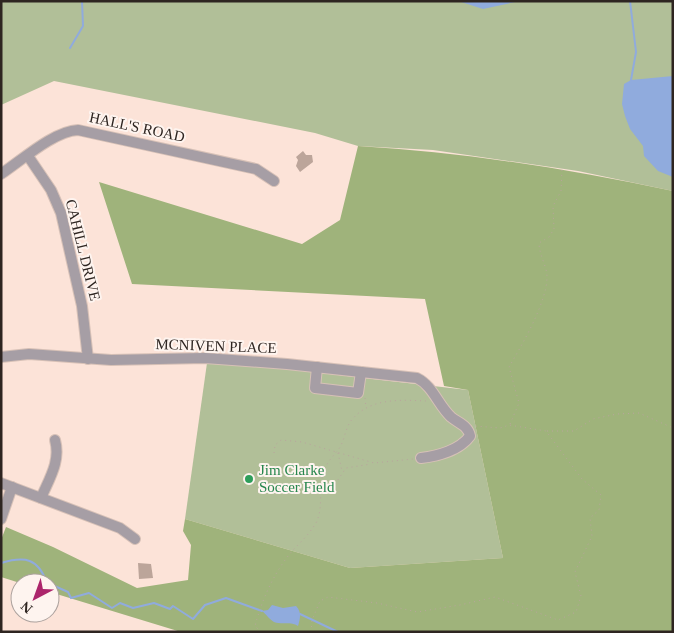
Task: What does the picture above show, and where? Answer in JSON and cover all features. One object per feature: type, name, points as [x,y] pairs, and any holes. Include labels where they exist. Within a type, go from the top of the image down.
[{"type":"street","name":"HALL'S ROAD","points":[[1,174],[64,133],[78,130],[256,169],[274,181]]},
{"type":"street","name":"CAHILL DRIVE","points":[[28,156],[51,190],[61,213],[82,306],[88,359]]},
{"type":"street","name":"MCNIVEN PLACE","points":[[1,357],[29,354],[88,359],[205,358],[317,367],[417,378],[428,385],[438,402],[451,417],[467,429],[470,436],[465,442],[447,451],[421,458]]},
{"type":"street","points":[[317,367],[315,388],[358,393],[361,372]]},
{"type":"street","points":[[41,498],[56,462],[58,448],[55,440]]},
{"type":"street","points":[[1,483],[120,528],[135,539]]},
{"type":"street","points":[[1,519],[12,487]]},
{"type":"path","points":[[509,425],[519,403],[509,367],[533,322],[546,284],[547,275],[539,243],[549,237],[554,229],[553,206],[561,191],[562,169]]},
{"type":"path","points":[[358,393],[366,400],[366,409]]},
{"type":"path","points":[[261,632],[255,626],[259,609],[274,578],[294,550],[308,538],[320,515],[322,476],[328,461],[339,450],[350,423],[366,409],[382,402],[395,400],[418,401]]},
{"type":"path","points":[[472,426],[500,428],[509,425],[546,431],[574,431],[593,419],[617,414],[639,413],[673,428]]},
{"type":"path","points":[[311,632],[312,620],[320,601],[328,596],[378,603],[417,612],[495,597],[558,620],[576,612],[581,596],[575,572],[592,536],[590,518],[599,510],[601,495],[582,479],[546,431]]},
{"type":"path","points":[[274,453],[275,445],[281,440],[302,442],[374,463]]},
{"type":"path","points":[[337,452],[342,471]]},
{"type":"path","points":[[335,484],[342,471],[351,467],[421,458]]},
{"type":"green space","points":[[1,1],[673,1],[673,191],[578,171],[433,150],[358,146],[315,133],[54,81],[1,105]]},
{"type":"green space","points":[[358,146],[437,152],[516,162],[673,191],[673,632],[181,632],[60,595],[60,573],[10,573],[10,580],[1,577],[1,540],[6,527],[53,547],[137,588],[188,580],[191,545],[183,531],[185,519],[350,568],[503,558],[468,390],[444,386],[425,299],[132,284],[99,182],[302,244],[340,220]]},
{"type":"green space","points":[[207,363],[260,366],[468,390],[503,558],[350,568],[185,519]]},
{"type":"water","points":[[458,1],[520,1],[483,9]]},
{"type":"water","points":[[673,76],[673,177],[658,171],[644,156],[643,146],[630,129],[622,104],[624,84],[631,80]]},
{"type":"water","points":[[272,605],[283,608],[296,606],[300,613],[298,626],[272,621],[262,611],[268,610]]},
{"type":"building","points":[[303,151],[306,155],[312,155],[313,162],[300,172],[296,166],[298,160],[296,157]]},
{"type":"building","points":[[138,563],[151,564],[153,578],[139,579]]},
{"type":"waterway","points":[[70,48],[83,26],[82,1]]},
{"type":"waterway","points":[[630,1],[636,52],[631,80]]},
{"type":"waterway","points":[[1,563],[17,560],[30,561],[42,573]]},
{"type":"waterway","points":[[60,588],[68,592],[71,598],[89,593],[112,608],[120,603],[133,608],[154,603],[170,609],[173,606],[193,619],[205,605],[226,598],[262,611]]},
{"type":"waterway","points":[[300,614],[338,632]]},
{"type":"place","name":"Jim Clarke Soccer Field","points":[[249,479]]}]
